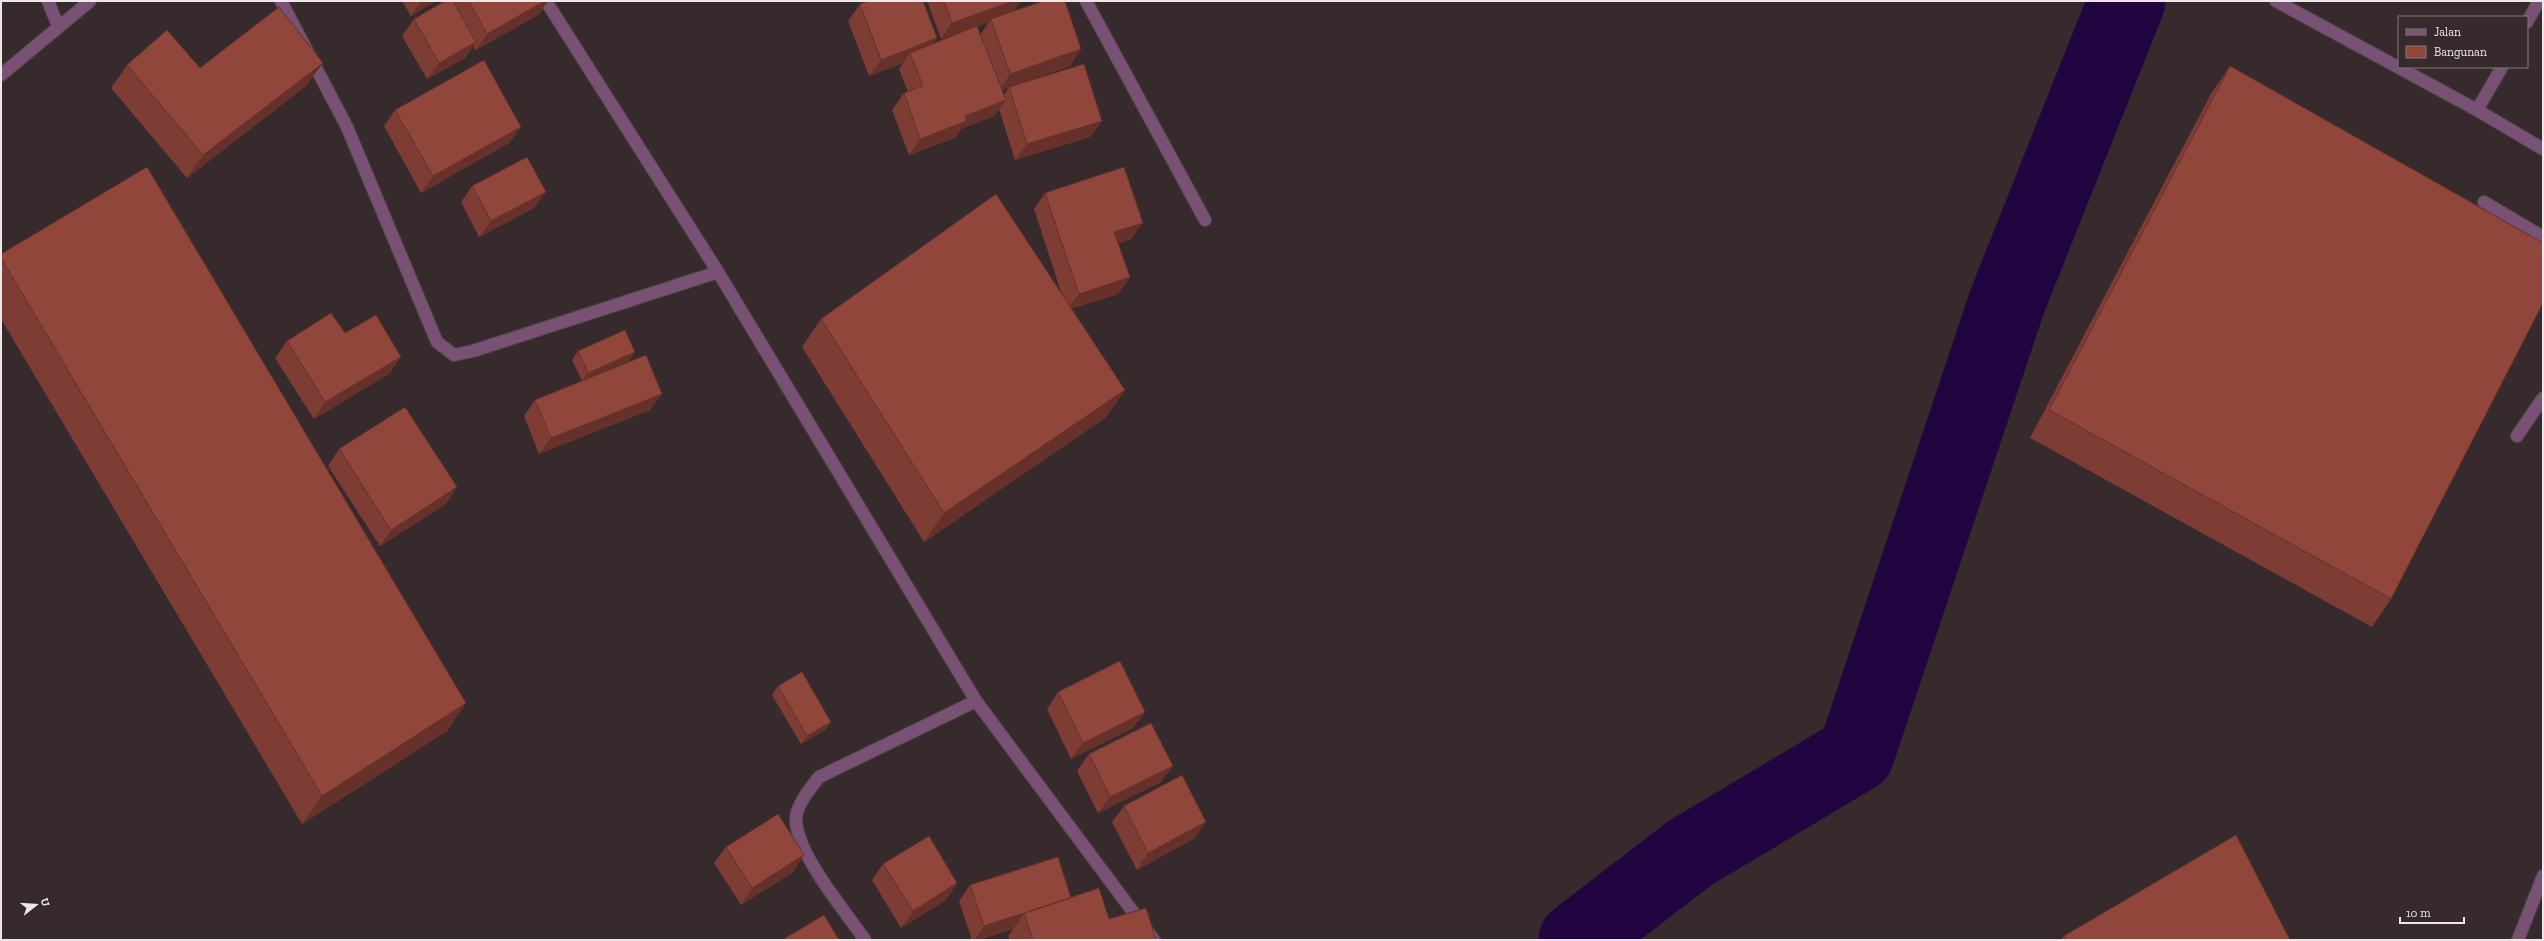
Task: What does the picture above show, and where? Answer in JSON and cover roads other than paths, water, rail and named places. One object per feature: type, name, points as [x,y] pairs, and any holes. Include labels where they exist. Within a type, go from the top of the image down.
[{"type":"street","points":[[48,1],[58,26]]},
{"type":"street","points":[[1,75],[58,26],[90,1]]},
{"type":"street","points":[[281,1],[347,127],[437,342],[454,355],[473,352],[718,272]]},
{"type":"street","points":[[546,1],[718,272],[976,701],[1154,940]]},
{"type":"street","points":[[1086,1],[1205,220]]},
{"type":"street","points":[[2276,1],[2398,67]]},
{"type":"street","points":[[2528,20],[2539,1]]},
{"type":"street","points":[[2400,68],[2478,110],[2543,149]]},
{"type":"street","points":[[2478,110],[2501,68]]},
{"type":"street","points":[[2484,202],[2543,237]]},
{"type":"street","points":[[2517,436],[2543,398]]},
{"type":"street","points":[[865,940],[816,869],[801,843],[796,821],[804,796],[819,777],[976,701]]},
{"type":"street","points":[[2518,940],[2543,876]]},
{"type":"waterway","points":[[1577,940],[1690,853],[1856,754],[2007,302],[2127,1]]}]
